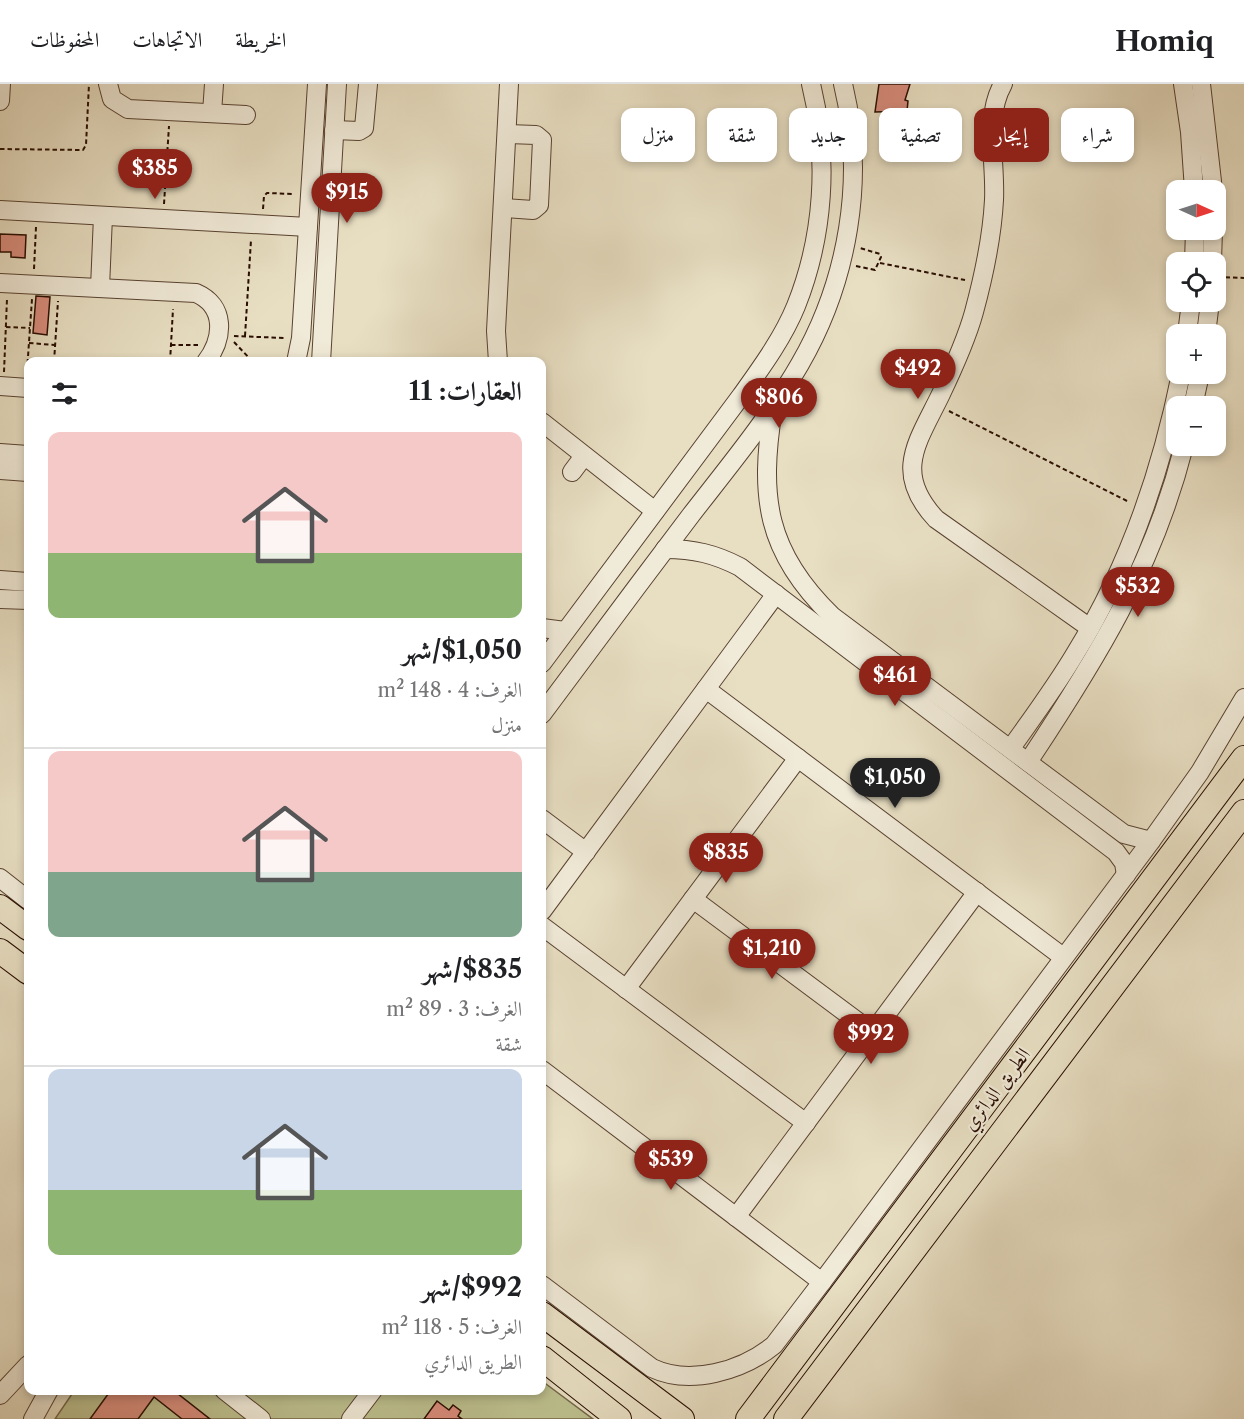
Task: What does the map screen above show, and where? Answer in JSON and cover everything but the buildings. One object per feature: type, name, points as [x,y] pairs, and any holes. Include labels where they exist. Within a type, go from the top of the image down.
[{"type":"main road","name":"الطريق الدائري","points":[[748,1419],[1244,758]]},
{"type":"main road","name":"الطريق الدائري","points":[[786,1419],[1244,812]]},
{"type":"main road","points":[[14,903],[24,921]]},
{"type":"main road","points":[[0,951],[24,969]]},
{"type":"main road","points":[[546,1317],[682,1419]]},
{"type":"main road","points":[[546,1361],[619,1419]]},
{"type":"street","points":[[0,101],[1,84]]},
{"type":"street","points":[[108,84],[112,99],[122,107],[246,115]]},
{"type":"street","points":[[212,113],[214,84]]},
{"type":"street","points":[[297,357],[302,339],[317,84]]},
{"type":"street","points":[[328,355],[326,277],[337,84]]},
{"type":"street","points":[[334,130],[359,131],[364,128],[368,84]]},
{"type":"street","points":[[498,357],[496,331],[503,208],[497,167],[507,134],[509,84]]},
{"type":"street","points":[[546,657],[756,375],[796,307],[807,274],[820,205],[820,135],[811,84]]},
{"type":"street","points":[[1003,84],[993,111],[994,200],[982,283],[959,355],[913,450],[913,478],[923,505],[936,519],[1090,628]]},
{"type":"street","points":[[1183,84],[1190,132],[1193,180]]},
{"type":"street","points":[[1201,84],[1212,180]]},
{"type":"street","points":[[546,709],[773,406],[801,363],[823,318],[843,253],[850,214],[852,153],[845,86]]},
{"type":"street","points":[[503,208],[533,210],[539,205],[542,140],[536,135],[507,134]]},
{"type":"street","points":[[0,210],[308,227]]},
{"type":"street","points":[[100,288],[103,216]]},
{"type":"street","points":[[305,275],[326,277]]},
{"type":"street","points":[[4,283],[196,293],[214,307],[220,325],[216,346],[209,357]]},
{"type":"street","points":[[796,307],[823,318]]},
{"type":"street","points":[[2,386],[24,388]]},
{"type":"street","points":[[773,406],[767,446],[766,493],[777,539],[800,580],[832,616],[1028,762],[1128,836],[1151,841]]},
{"type":"street","points":[[546,425],[655,512]]},
{"type":"street","points":[[1011,748],[1067,667],[1120,570],[1145,510],[1166,442]]},
{"type":"street","points":[[0,453],[24,455]]},
{"type":"street","points":[[572,472],[584,456]]},
{"type":"street","points":[[1028,762],[1098,655],[1132,590],[1160,522],[1181,456]]},
{"type":"street","points":[[0,470],[24,472]]},
{"type":"street","points":[[665,549],[691,549],[725,559],[776,594],[1116,852],[1124,863],[1126,874]]},
{"type":"street","points":[[0,580],[24,582]]},
{"type":"street","points":[[546,907],[776,594]]},
{"type":"street","points":[[0,598],[24,600]]},
{"type":"street","points":[[546,629],[565,631]]},
{"type":"street","points":[[706,689],[1063,957]]},
{"type":"street","points":[[546,1288],[652,1368],[679,1377],[708,1374],[749,1361],[765,1352],[774,1344],[822,1282],[1151,841],[1200,772],[1244,698]]},
{"type":"street","points":[[626,989],[798,758]]},
{"type":"street","points":[[546,822],[586,852]]},
{"type":"street","points":[[1116,852],[1128,836]]},
{"type":"street","points":[[0,878],[14,903]]},
{"type":"street","points":[[736,1217],[977,892]]},
{"type":"street","points":[[693,899],[873,1033]]},
{"type":"street","points":[[546,929],[806,1123]]},
{"type":"street","points":[[546,1073],[822,1282]]},
{"type":"street","points":[[0,1395],[24,1370]]},
{"type":"street","points":[[33,1419],[46,1395]]},
{"type":"street","points":[[230,1395],[261,1419]]},
{"type":"street","points":[[351,1419],[369,1395]]},
{"type":"path","points":[[0,149],[83,150],[86,146],[89,84]]},
{"type":"path","points":[[163,219],[171,111]]},
{"type":"path","points":[[245,336],[257,224],[264,196],[267,193],[310,195]]},
{"type":"path","points":[[843,253],[880,254],[880,263],[875,270],[843,253]]},
{"type":"path","points":[[880,263],[982,283]]},
{"type":"path","points":[[1226,277],[1244,278]]},
{"type":"path","points":[[2,386],[6,327],[4,283]]},
{"type":"path","points":[[54,357],[59,286]]},
{"type":"path","points":[[170,357],[174,291]]},
{"type":"path","points":[[6,327],[30,328]]},
{"type":"path","points":[[248,357],[228,335],[302,339]]},
{"type":"path","points":[[29,343],[55,345]]},
{"type":"path","points":[[171,345],[216,346]]},
{"type":"path","points":[[936,404],[1145,510]]},
{"type":"green space","points":[[546,1384],[593,1419],[55,1419],[71,1395],[546,1395]]}]
